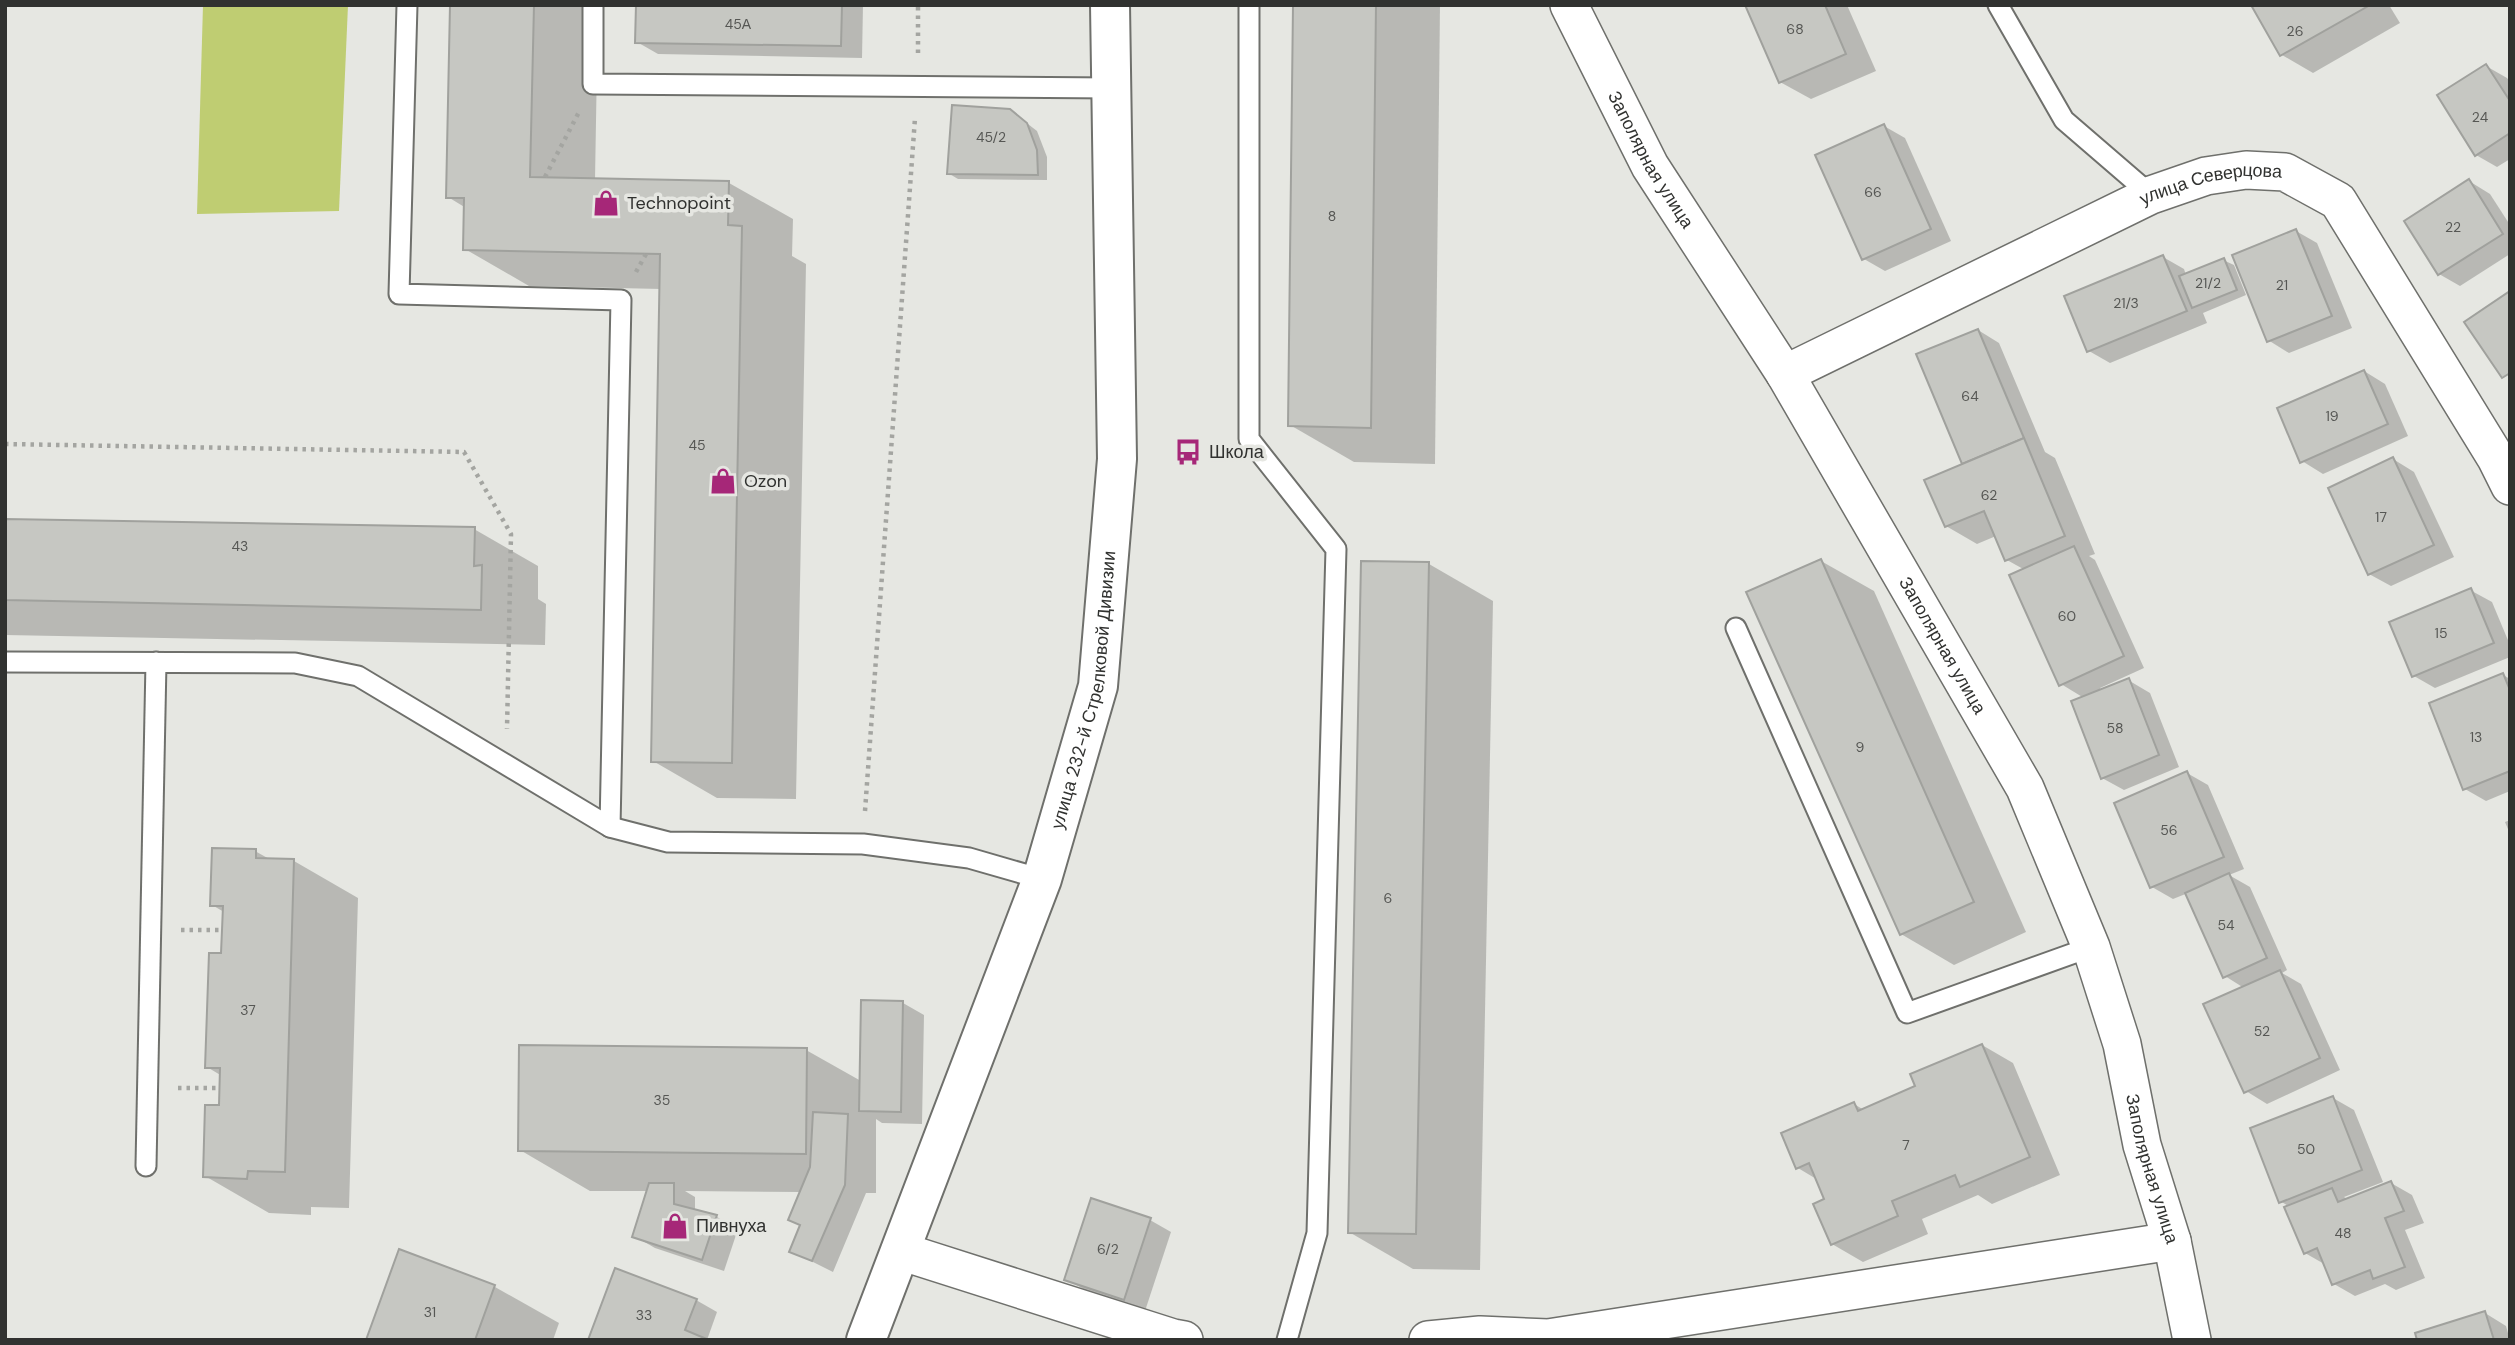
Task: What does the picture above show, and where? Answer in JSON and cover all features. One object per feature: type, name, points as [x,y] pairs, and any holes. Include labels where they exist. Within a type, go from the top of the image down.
[{"type":"street","name":"улица 232-й Стрелковой Дивизии","points":[[866,1340],[1042,879],[1098,686],[1117,459],[1110,5]]},
{"type":"street","name":"Заполярная улица","points":[[1569,5],[1650,166],[1785,374],[2025,788],[2091,947],[2122,1044],[2142,1145],[2172,1241],[2192,1340]]},
{"type":"street","name":"улица Северцова","points":[[1785,374],[2151,195],[2206,176],[2246,170],[2285,173],[2338,201],[2496,458],[2510,486]]},
{"type":"street","points":[[1428,1340],[1548,1338],[2172,1241]]},
{"type":"street","points":[[900,1251],[1184,1340]]},
{"type":"lane","points":[[407,5],[399,294],[621,300],[610,827]]},
{"type":"lane","points":[[593,5],[593,84],[1112,88]]},
{"type":"lane","points":[[1249,5],[1250,439],[1336,549],[1317,1233],[1287,1340]]},
{"type":"lane","points":[[1998,5],[2064,120],[2151,195]]},
{"type":"lane","points":[[1736,628],[1907,1013],[2091,947]]},
{"type":"lane","points":[[5,662],[295,663],[358,676],[610,827],[668,842],[863,844],[969,858],[1042,879]]},
{"type":"lane","points":[[146,1166],[156,662]]},
{"type":"path","points":[[863,844],[917,87],[918,5]]},
{"type":"path","points":[[545,177],[593,84]]},
{"type":"path","points":[[5,444],[464,452],[511,534],[507,765]]},
{"type":"path","points":[[152,930],[222,930]]},
{"type":"green space","points":[[203,5],[348,5],[339,211],[197,214]]},
{"type":"building","points":[[450,5],[534,5],[530,177],[729,181],[728,225],[742,226],[732,763],[651,762],[660,254],[463,250],[464,198],[446,198]]},
{"type":"building","points":[[636,5],[842,5],[841,46],[635,43]]},
{"type":"building","points":[[1293,5],[1376,5],[1371,428],[1288,426]]},
{"type":"building","points":[[1745,5],[1825,5],[1846,54],[1779,83]]},
{"type":"building","points":[[2251,5],[2370,5],[2280,56]]},
{"type":"building","points":[[2486,64],[2510,101],[2510,133],[2475,156],[2437,95]]},
{"type":"building","points":[[952,105],[1010,109],[1027,123],[1037,150],[1038,175],[947,174]]},
{"type":"building","points":[[1884,124],[1931,229],[1862,260],[1815,155]]},
{"type":"building","points":[[2469,179],[2503,234],[2438,275],[2404,221]]},
{"type":"building","points":[[2296,229],[2332,316],[2267,342],[2232,255]]},
{"type":"building","points":[[2163,255],[2187,311],[2087,352],[2064,296]]},
{"type":"building","points":[[2224,258],[2237,290],[2192,308],[2179,276]]},
{"type":"building","points":[[2510,291],[2510,373],[2502,378],[2464,322]]},
{"type":"building","points":[[1978,329],[2024,438],[1962,464],[1916,354]]},
{"type":"building","points":[[2364,370],[2388,424],[2300,463],[2277,408]]},
{"type":"building","points":[[2024,438],[2065,536],[2005,561],[1984,511],[1945,527],[1924,480]]},
{"type":"building","points":[[2393,457],[2434,545],[2368,575],[2328,488]]},
{"type":"building","points":[[5,519],[475,527],[474,566],[482,565],[481,610],[5,600]]},
{"type":"building","points":[[2074,546],[2124,656],[2059,686],[2009,575]]},
{"type":"building","points":[[1821,559],[1974,902],[1900,935],[1746,592]]},
{"type":"building","points":[[1361,561],[1429,562],[1416,1234],[1348,1233]]},
{"type":"building","points":[[2471,588],[2494,643],[2412,677],[2389,622]]},
{"type":"building","points":[[2503,673],[2510,690],[2510,771],[2463,790],[2429,703]]},
{"type":"building","points":[[2129,678],[2159,755],[2101,779],[2071,701]]},
{"type":"building","points":[[2187,771],[2224,857],[2150,888],[2114,803]]},
{"type":"building","points":[[212,848],[256,849],[256,858],[294,859],[285,1172],[248,1171],[247,1179],[203,1177],[205,1105],[219,1105],[220,1068],[205,1068],[209,953],[221,953],[223,906],[210,906]]},
{"type":"building","points":[[2229,873],[2267,958],[2223,978],[2185,893]]},
{"type":"building","points":[[2280,970],[2320,1058],[2244,1093],[2203,1004]]},
{"type":"building","points":[[861,1000],[903,1001],[901,1112],[859,1111]]},
{"type":"building","points":[[1982,1044],[2030,1157],[1960,1187],[1955,1175],[1892,1201],[1898,1216],[1831,1245],[1813,1204],[1824,1199],[1809,1163],[1796,1169],[1781,1133],[1854,1102],[1858,1111],[1915,1086],[1910,1074]]},
{"type":"building","points":[[519,1045],[807,1048],[806,1154],[518,1151]]},
{"type":"building","points":[[2333,1096],[2362,1170],[2279,1203],[2250,1128]]},
{"type":"building","points":[[813,1112],[848,1114],[845,1185],[812,1261],[789,1252],[800,1225],[788,1220],[810,1167]]},
{"type":"building","points":[[2391,1181],[2404,1211],[2385,1218],[2405,1267],[2373,1279],[2370,1270],[2332,1285],[2317,1248],[2304,1254],[2284,1207],[2332,1188],[2338,1202]]},
{"type":"building","name":"Пивнуха","points":[[649,1183],[674,1183],[674,1204],[717,1215],[702,1260],[632,1237]]},
{"type":"building","points":[[1091,1198],[1151,1218],[1124,1300],[1064,1280]]},
{"type":"building","points":[[399,1249],[495,1285],[475,1340],[366,1340]]},
{"type":"building","points":[[615,1268],[697,1299],[685,1330],[709,1340],[588,1340]]},
{"type":"building","points":[[2485,1311],[2494,1340],[2417,1340],[2415,1333]]},
{"type":"place","name":"Technopoint","points":[[606,203]]},
{"type":"place","name":"Школа","points":[[1188,452]]},
{"type":"place","name":"Ozon","points":[[723,481]]},
{"type":"place","name":"Пивнуха","points":[[675,1226]]}]
